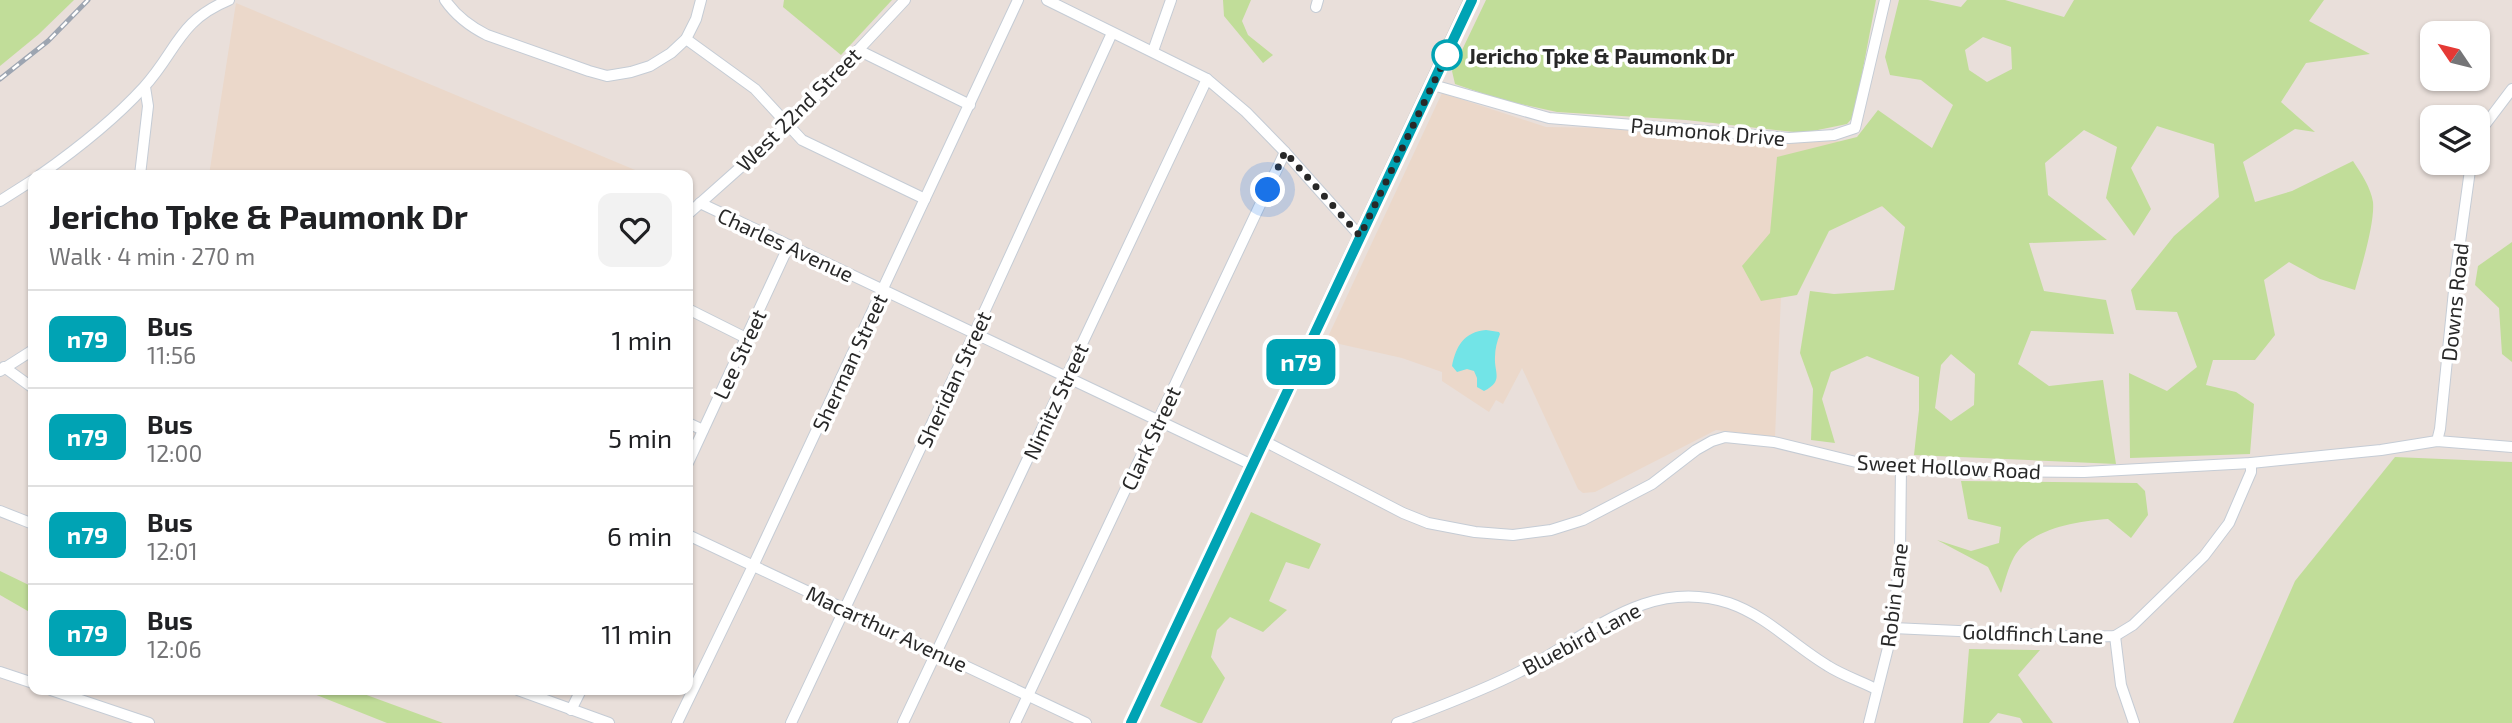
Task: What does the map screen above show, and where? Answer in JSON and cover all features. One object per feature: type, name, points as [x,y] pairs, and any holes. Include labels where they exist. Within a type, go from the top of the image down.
[{"type":"main road","points":[[1131,723],[1472,0]]},
{"type":"street","points":[[46,170],[104,125],[145,87],[188,26],[209,8],[229,0]]},
{"type":"street","points":[[444,0],[455,14],[487,35],[607,76],[650,66],[671,53],[686,39],[696,19],[701,0]]},
{"type":"street","name":"West 22nd Street","points":[[693,210],[788,125],[905,0]]},
{"type":"street","name":"Sherman Street","points":[[693,690],[1018,0]]},
{"type":"street","points":[[1153,51],[1171,0]]},
{"type":"street","name":"Paumonok Drive","points":[[1433,85],[1549,118],[1789,138],[1834,135],[1855,128],[1885,0]]},
{"type":"street","points":[[1050,1],[1207,79],[1246,112],[1285,152],[1360,236]]},
{"type":"street","name":"Sheridan Street","points":[[791,723],[1112,33]]},
{"type":"street","points":[[686,39],[755,89],[802,140],[925,199]]},
{"type":"street","points":[[858,50],[970,105]]},
{"type":"street","name":"Nimitz Street","points":[[904,723],[1207,79]]},
{"type":"street","points":[[141,170],[148,106],[145,87]]},
{"type":"street","points":[[2490,118],[2512,89]]},
{"type":"street","name":"Clark Street","points":[[1015,723],[1285,152]]},
{"type":"street","name":"Downs Road","points":[[2437,442],[2469,175]]},
{"type":"street","points":[[0,201],[28,183]]},
{"type":"street","name":"Charles Avenue","points":[[700,204],[1252,465]]},
{"type":"street","name":"Lee Street","points":[[693,453],[789,246]]},
{"type":"street","points":[[693,312],[746,338]]},
{"type":"street","points":[[28,353],[2,369],[28,385]]},
{"type":"street","points":[[693,425],[704,430]]},
{"type":"street","name":"Sweet Hollow Road","points":[[1264,441],[1427,523],[1475,532],[1513,535],[1551,530],[1594,515],[1652,484],[1696,450],[1725,437],[1774,442],[1856,463],[1989,471],[2084,472],[2251,463],[2437,442],[2512,447]]},
{"type":"street","name":"Goldfinch Lane","points":[[1892,628],[2086,638],[2115,636],[2151,610],[2222,534],[2251,472],[2251,463]]},
{"type":"street","name":"Robin Lane","points":[[1869,723],[1892,628],[1900,552],[1901,466]]},
{"type":"street","points":[[0,511],[28,522]]},
{"type":"street","name":"Macarthur Avenue","points":[[693,537],[1086,723]]},
{"type":"street","name":"Bluebird Lane","points":[[1396,723],[1520,672],[1629,608],[1650,601],[1678,597],[1709,599],[1748,611],[1828,667],[1876,688]]},
{"type":"street","points":[[2115,636],[2121,685],[2134,723]]},
{"type":"street","points":[[0,672],[28,681]]},
{"type":"street","points":[[66,695],[149,723]]},
{"type":"street","points":[[531,695],[609,723]]},
{"type":"street","points":[[571,710],[578,695]]},
{"type":"street","name":"Sherman Street","points":[[677,723],[691,695]]},
{"type":"shaded area","points":[[236,3],[635,170],[210,170]]},
{"type":"shaded area","points":[[1442,93],[1546,127],[1688,129],[1834,139],[1914,176],[1909,208],[1806,205],[1784,225],[1775,437],[1716,430],[1595,492],[1583,493],[1578,489],[1522,368],[1503,404],[1496,400],[1489,412],[1442,381],[1442,372],[1402,358],[1326,341]]},
{"type":"green space","points":[[0,0],[74,0],[0,66]]},
{"type":"green space","points":[[784,0],[892,0],[841,55],[783,7]]},
{"type":"green space","points":[[1223,0],[1251,0],[1242,21],[1248,35],[1273,55],[1263,63],[1224,16]]},
{"type":"green space","points":[[1486,0],[1876,0],[1854,116],[1847,124],[1803,133],[1686,120],[1557,112],[1502,100],[1455,84],[1452,71]]},
{"type":"green space","points":[[1899,0],[1928,0],[1961,7],[1967,0],[2005,0],[2064,17],[2074,0],[2324,0],[2309,21],[2370,54],[2306,63],[2281,102],[2315,132],[2295,129],[2243,162],[2255,202],[2292,191],[2353,161],[2372,197],[2372,222],[2355,290],[2320,279],[2289,262],[2264,280],[2275,335],[2255,360],[2213,360],[2206,385],[2236,392],[2254,404],[2250,454],[2130,458],[2129,373],[2167,391],[2197,367],[2177,312],[2136,310],[2131,290],[2174,236],[2219,197],[2214,144],[2157,126],[2131,168],[2151,209],[2134,236],[2106,198],[2117,147],[2084,130],[2045,163],[2048,195],[2107,240],[2029,243],[2044,291],[2106,300],[2114,334],[2031,331],[2018,364],[2049,386],[2103,380],[2116,464],[1914,455],[1919,410],[1919,377],[1867,356],[1831,372],[1822,399],[1835,443],[1811,440],[1813,389],[1800,353],[1810,291],[1834,294],[1894,290],[1905,227],[1882,206],[1829,231],[1797,295],[1761,301],[1742,266],[1770,233],[1777,157],[1857,137],[1878,110],[1932,148],[1953,105],[1921,80],[1890,75],[1885,57]],"holes":[[[1983,37],[2011,47],[2012,69],[1987,82],[1969,70],[1965,50]],[[1951,354],[1975,374],[1974,405],[1951,421],[1935,408],[1941,365]]]},
{"type":"green space","points":[[2512,242],[2512,362],[2502,354],[2499,308],[2475,285],[2478,266]]},
{"type":"green space","points":[[2395,457],[2512,462],[2512,723],[2233,723],[2295,581]]},
{"type":"green space","points":[[1961,481],[2137,483],[2145,491],[2148,515],[2131,538],[2108,519],[2070,524],[2043,533],[2022,547],[2014,557],[2001,593],[1988,567],[1937,540],[1971,551],[1999,543],[2001,527],[1968,519]]},
{"type":"green space","points":[[1251,512],[1321,544],[1309,569],[1286,562],[1269,601],[1287,610],[1263,632],[1230,617],[1217,630],[1211,657],[1225,678],[1202,723],[1198,723],[1160,706]]},
{"type":"green space","points":[[0,571],[28,585],[28,611],[0,595]]},
{"type":"green space","points":[[1969,649],[2040,650],[2018,675],[2053,723],[2023,723],[2020,718],[1998,713],[1989,723],[1963,723]]},
{"type":"green space","points":[[317,695],[367,695],[443,723],[387,723]]},
{"type":"water","points":[[1478,331],[1500,334],[1495,354],[1496,380],[1484,391],[1477,387],[1474,371],[1467,369],[1457,372],[1452,366],[1462,341]]},
{"type":"railway","points":[[0,79],[48,41],[88,0]]},
{"type":"bus line","name":"n79","points":[[1131,723],[1472,0]]},
{"type":"place","name":"Jericho Tpke & Paumonk Dr","points":[[1447,55]]},
{"type":"route","points":[[1268,190],[1285,152],[1360,236],[1447,55]]}]
